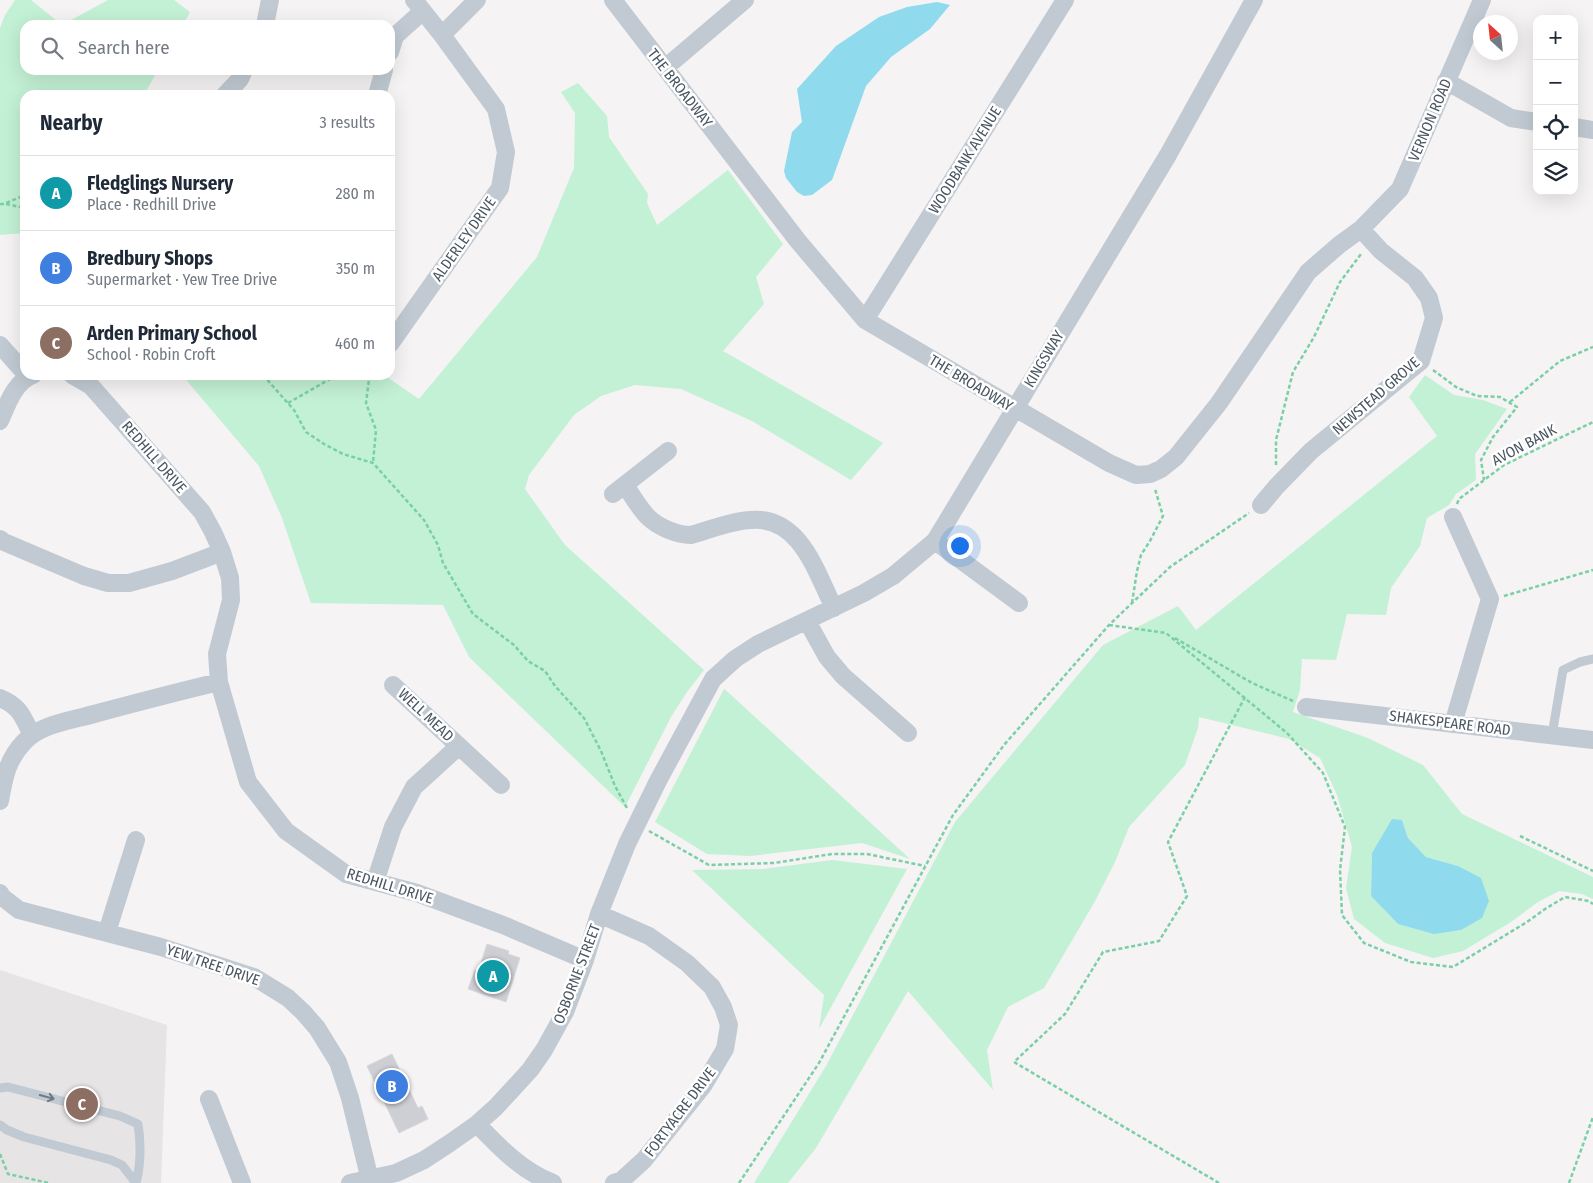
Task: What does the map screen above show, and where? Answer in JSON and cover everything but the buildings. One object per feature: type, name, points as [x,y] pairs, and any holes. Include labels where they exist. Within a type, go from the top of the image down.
[{"type":"street","points":[[266,20],[270,0]]},
{"type":"street","points":[[442,35],[477,0]]},
{"type":"street","name":"THE BROADWAY","points":[[613,0],[798,241],[866,320],[1109,463],[1136,475],[1150,474]]},
{"type":"street","points":[[665,68],[745,0]]},
{"type":"street","name":"WOODBANK AVENUE","points":[[866,320],[1065,0]]},
{"type":"street","name":"KINGSWAY","points":[[713,678],[735,659],[758,644],[864,593],[893,576],[935,541],[1168,155],[1254,0]]},
{"type":"street","name":"VERNON ROAD","points":[[1366,235],[1400,189],[1482,0]]},
{"type":"street","points":[[395,36],[418,6]]},
{"type":"street","name":"ALDERLEY DRIVE","points":[[395,337],[500,188],[506,152],[496,109],[442,35],[418,6]]},
{"type":"street","points":[[230,90],[242,75]]},
{"type":"street","points":[[378,90],[383,75]]},
{"type":"street","points":[[1446,81],[1511,118],[1533,121]]},
{"type":"street","points":[[1578,128],[1593,130]]},
{"type":"street","points":[[1150,474],[1161,469],[1176,457],[1219,403],[1308,272],[1366,235]]},
{"type":"street","name":"NEWSTEAD GROVE","points":[[1261,505],[1311,451],[1421,361],[1434,318],[1429,298],[1415,278],[1380,250],[1366,235]]},
{"type":"street","points":[[0,345],[20,366]]},
{"type":"street","points":[[0,421],[11,396],[24,380]]},
{"type":"street","name":"REDHILL DRIVE","points":[[81,380],[91,386],[202,512],[213,532],[222,552],[230,578],[231,600],[217,654],[219,682],[248,782],[286,831],[346,874],[417,893],[486,918],[585,960]]},
{"type":"street","points":[[668,451],[619,490],[649,518],[667,529],[683,535],[690,535],[751,519],[772,522],[781,526],[804,547],[834,608]]},
{"type":"street","points":[[1453,517],[1490,599],[1453,724]]},
{"type":"street","points":[[0,539],[84,576],[108,583],[129,583],[172,571],[222,552]]},
{"type":"street","points":[[935,541],[1019,603]]},
{"type":"street","points":[[807,621],[827,657],[843,676],[908,733]]},
{"type":"street","name":"OSBORNE STREET","points":[[363,1182],[396,1173],[424,1160],[477,1124],[515,1087],[544,1050],[565,1012],[585,960],[599,914],[637,824],[713,678]]},
{"type":"street","points":[[0,801],[5,773],[10,761],[17,750],[32,735],[45,728],[129,704],[219,682]]},
{"type":"street","name":"WELL MEAD","points":[[393,684],[501,785]]},
{"type":"street","points":[[0,698],[12,703],[17,708],[32,735]]},
{"type":"street","name":"SHAKESPEARE ROAD","points":[[1306,707],[1593,740]]},
{"type":"street","name":"WELL MEAD","points":[[376,882],[393,827],[414,787],[459,746]]},
{"type":"street","points":[[107,932],[136,840]]},
{"type":"street","name":"YEW TREE DRIVE","points":[[0,893],[2,897],[19,910],[160,947],[254,977],[288,998],[317,1028],[338,1062],[350,1098],[363,1182]]},
{"type":"street","name":"FORTYACRE DRIVE","points":[[599,914],[649,936],[688,963],[712,987],[723,1006],[729,1025],[725,1049],[703,1086],[644,1160],[622,1180],[614,1183]]},
{"type":"street","points":[[209,1099],[242,1183]]},
{"type":"street","points":[[477,1124],[497,1145],[519,1163],[553,1183]]},
{"type":"lane","points":[[1552,735],[1563,670],[1580,662],[1593,659]]},
{"type":"lane","points":[[0,1088],[8,1087],[120,1116],[138,1124],[140,1141],[139,1172],[136,1183]]},
{"type":"lane","points":[[0,1125],[24,1137],[112,1160],[122,1165],[136,1183]]},
{"type":"path","points":[[4,204],[20,197]]},
{"type":"path","points":[[0,204],[20,207]]},
{"type":"path","points":[[1276,487],[1276,440],[1292,372],[1314,337],[1340,282],[1366,235]]},
{"type":"path","points":[[1510,402],[1560,361],[1593,347]]},
{"type":"path","points":[[1421,361],[1456,387],[1477,396],[1500,397],[1517,407],[1493,437],[1482,460],[1484,480]]},
{"type":"path","points":[[267,380],[294,410],[306,432],[343,454],[373,463],[424,520],[463,599],[473,614],[514,645],[528,661],[545,671],[555,686],[584,718],[615,786],[637,824],[709,865],[774,863],[832,854],[867,854],[925,866]]},
{"type":"path","points":[[288,403],[329,380]]},
{"type":"path","points":[[369,380],[366,403],[376,430],[373,463]]},
{"type":"path","name":"AVON BANK","points":[[1453,517],[1459,499],[1504,465],[1593,422]]},
{"type":"path","points":[[1132,603],[1141,555],[1162,516],[1158,496],[1150,474]]},
{"type":"path","points":[[739,1183],[819,1063],[953,815],[1004,745],[1109,625],[1170,567],[1261,505]]},
{"type":"path","points":[[1490,599],[1593,570]]},
{"type":"path","points":[[1109,625],[1166,633],[1252,683],[1306,707]]},
{"type":"path","points":[[1166,633],[1287,732],[1323,773],[1345,826],[1340,870],[1342,915],[1364,943],[1411,962],[1453,967],[1565,897],[1589,901],[1593,904]]},
{"type":"path","points":[[1219,1183],[1014,1062],[1064,1014],[1103,952],[1159,941],[1187,896],[1168,842],[1244,697]]},
{"type":"path","points":[[1520,836],[1593,871]]},
{"type":"path","points":[[1569,1183],[1593,1118]]},
{"type":"path","points":[[0,1154],[8,1174],[49,1183]]},
{"type":"shaded area","points":[[0,970],[167,1025],[161,1183],[0,1183]]},
{"type":"green space","points":[[15,0],[31,0],[56,20],[20,20],[20,75],[155,75],[147,90],[20,90],[20,233],[0,235],[0,28],[5,15]]},
{"type":"green space","points":[[108,0],[174,0],[190,12],[186,20],[71,20]]},
{"type":"green space","points":[[578,83],[607,116],[609,137],[648,194],[647,203],[657,225],[728,170],[783,244],[756,277],[764,304],[723,351],[883,443],[851,480],[752,421],[681,389],[635,385],[601,396],[574,415],[529,475],[525,489],[565,545],[704,670],[671,717],[625,807],[469,657],[443,605],[311,603],[282,518],[259,466],[186,380],[391,380],[419,399],[537,257],[574,168],[575,113],[561,92]]},
{"type":"green space","points":[[1425,375],[1454,395],[1483,400],[1507,409],[1475,454],[1476,480],[1456,494],[1449,505],[1427,518],[1420,546],[1391,588],[1386,615],[1347,614],[1336,660],[1302,659],[1300,690],[1293,712],[1368,738],[1423,765],[1462,814],[1593,877],[1593,899],[1582,894],[1559,891],[1538,902],[1511,922],[1463,951],[1433,958],[1385,943],[1354,919],[1346,888],[1352,847],[1337,795],[1320,758],[1289,739],[1199,717],[1198,728],[1185,765],[1129,827],[1115,862],[1094,903],[1044,988],[1008,1007],[987,1050],[993,1090],[908,991],[816,1148],[788,1183],[754,1183],[826,1066],[955,822],[1103,645],[1178,606],[1196,630],[1437,436],[1409,397]],"holes":[[[1402,820],[1408,838],[1426,857],[1458,866],[1398,924],[1371,896],[1372,853]]]},
{"type":"green space","points":[[724,689],[910,859],[862,843],[750,856],[707,854],[655,822]]},
{"type":"green space","points":[[832,860],[907,869],[819,1029],[824,995],[692,870],[763,869]]},
{"type":"water","points":[[937,2],[950,5],[930,29],[891,57],[866,86],[832,180],[812,195],[804,196],[797,192],[786,178],[784,171],[792,132],[802,122],[797,89],[836,46],[879,17],[907,7]]},
{"type":"water","points":[[1392,819],[1402,820],[1408,838],[1426,857],[1458,866],[1481,878],[1489,901],[1482,918],[1461,930],[1434,934],[1398,924],[1371,896],[1372,853]]},
{"type":"place","name":"Fledglings Nursery","points":[[493,976]]},
{"type":"place","name":"Bredbury Shops","points":[[392,1086]]},
{"type":"place","name":"Arden Primary School","points":[[82,1104]]}]
